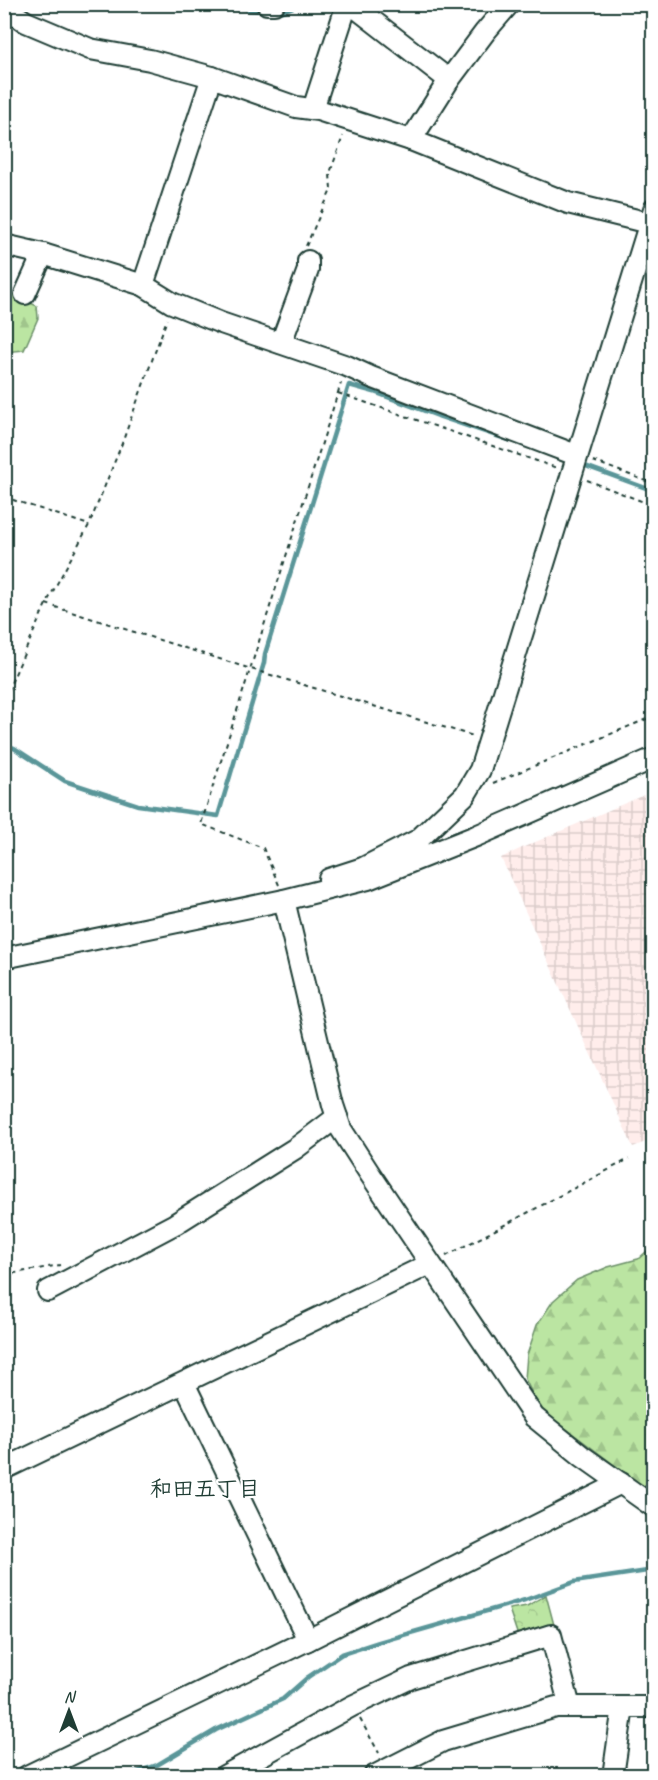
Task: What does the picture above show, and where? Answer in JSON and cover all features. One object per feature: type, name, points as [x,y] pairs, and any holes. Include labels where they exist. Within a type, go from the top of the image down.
[{"type":"street","points":[[267,4],[274,4]]},
{"type":"street","points":[[313,109],[349,4],[449,80]]},
{"type":"street","points":[[411,140],[449,80],[509,4]]},
{"type":"street","points":[[4,7],[26,22],[90,49],[150,60],[212,77],[297,106],[347,119],[411,140],[568,203],[652,216],[480,770],[465,795],[418,840],[363,868],[329,879],[330,888]]},
{"type":"street","points":[[143,285],[212,77]]},
{"type":"street","points":[[4,245],[43,254],[143,285],[172,303],[221,323],[347,366],[574,464]]},
{"type":"street","points":[[25,294],[43,254]]},
{"type":"street","points":[[281,343],[308,270],[308,261]]},
{"type":"street","points":[[4,958],[284,900],[368,879],[476,836],[654,758]]},
{"type":"street","points":[[284,900],[341,1129],[534,1417],[582,1456],[653,1506]]},
{"type":"street","points":[[48,1291],[175,1224],[296,1148],[337,1117]]},
{"type":"street","points":[[4,1469],[430,1264]]},
{"type":"street","points":[[184,1383],[308,1640]]},
{"type":"street","points":[[27,1776],[308,1640],[621,1483]]},
{"type":"street","points":[[224,1776],[352,1706],[411,1678],[551,1635],[570,1707]]},
{"type":"street","points":[[381,1772],[443,1741],[556,1707],[654,1707]]},
{"type":"street","points":[[613,1776],[623,1707]]},
{"type":"path","points":[[308,261],[306,243],[331,190],[330,174],[347,119]]},
{"type":"path","points":[[4,699],[46,604],[89,525],[121,446],[172,303]]},
{"type":"path","points":[[284,900],[263,848],[201,824],[347,366]]},
{"type":"path","points":[[338,393],[574,464],[654,484]]},
{"type":"path","points":[[574,464],[654,506]]},
{"type":"path","points":[[4,497],[89,525]]},
{"type":"path","points":[[46,604],[250,669],[490,741]]},
{"type":"path","points":[[465,795],[654,716]]},
{"type":"path","points":[[430,1264],[629,1159]]},
{"type":"path","points":[[352,1706],[381,1772]]},
{"type":"shaded area","points":[[653,791],[653,1139],[633,1147],[501,858]]},
{"type":"green space","points":[[5,291],[37,306],[38,318],[24,350],[5,352]]},
{"type":"green space","points":[[653,1246],[653,1494],[540,1409],[525,1379],[527,1355],[537,1325],[553,1301],[577,1280],[608,1267],[638,1259]]},
{"type":"green space","points":[[546,1595],[554,1625],[518,1636],[509,1609],[527,1606]]},
{"type":"waterway","points":[[229,4],[250,10],[265,11]]},
{"type":"waterway","points":[[273,12],[280,12],[302,4]]},
{"type":"waterway","points":[[4,745],[14,748],[65,781],[138,805],[218,816],[265,654],[349,385],[512,441]]},
{"type":"waterway","points":[[580,464],[654,491]]},
{"type":"waterway","points":[[126,1776],[157,1765],[216,1730],[283,1699],[308,1677],[342,1654],[525,1600],[574,1582],[654,1570]]},
{"type":"district","name":"和田五丁目","points":[[205,1489]]}]
